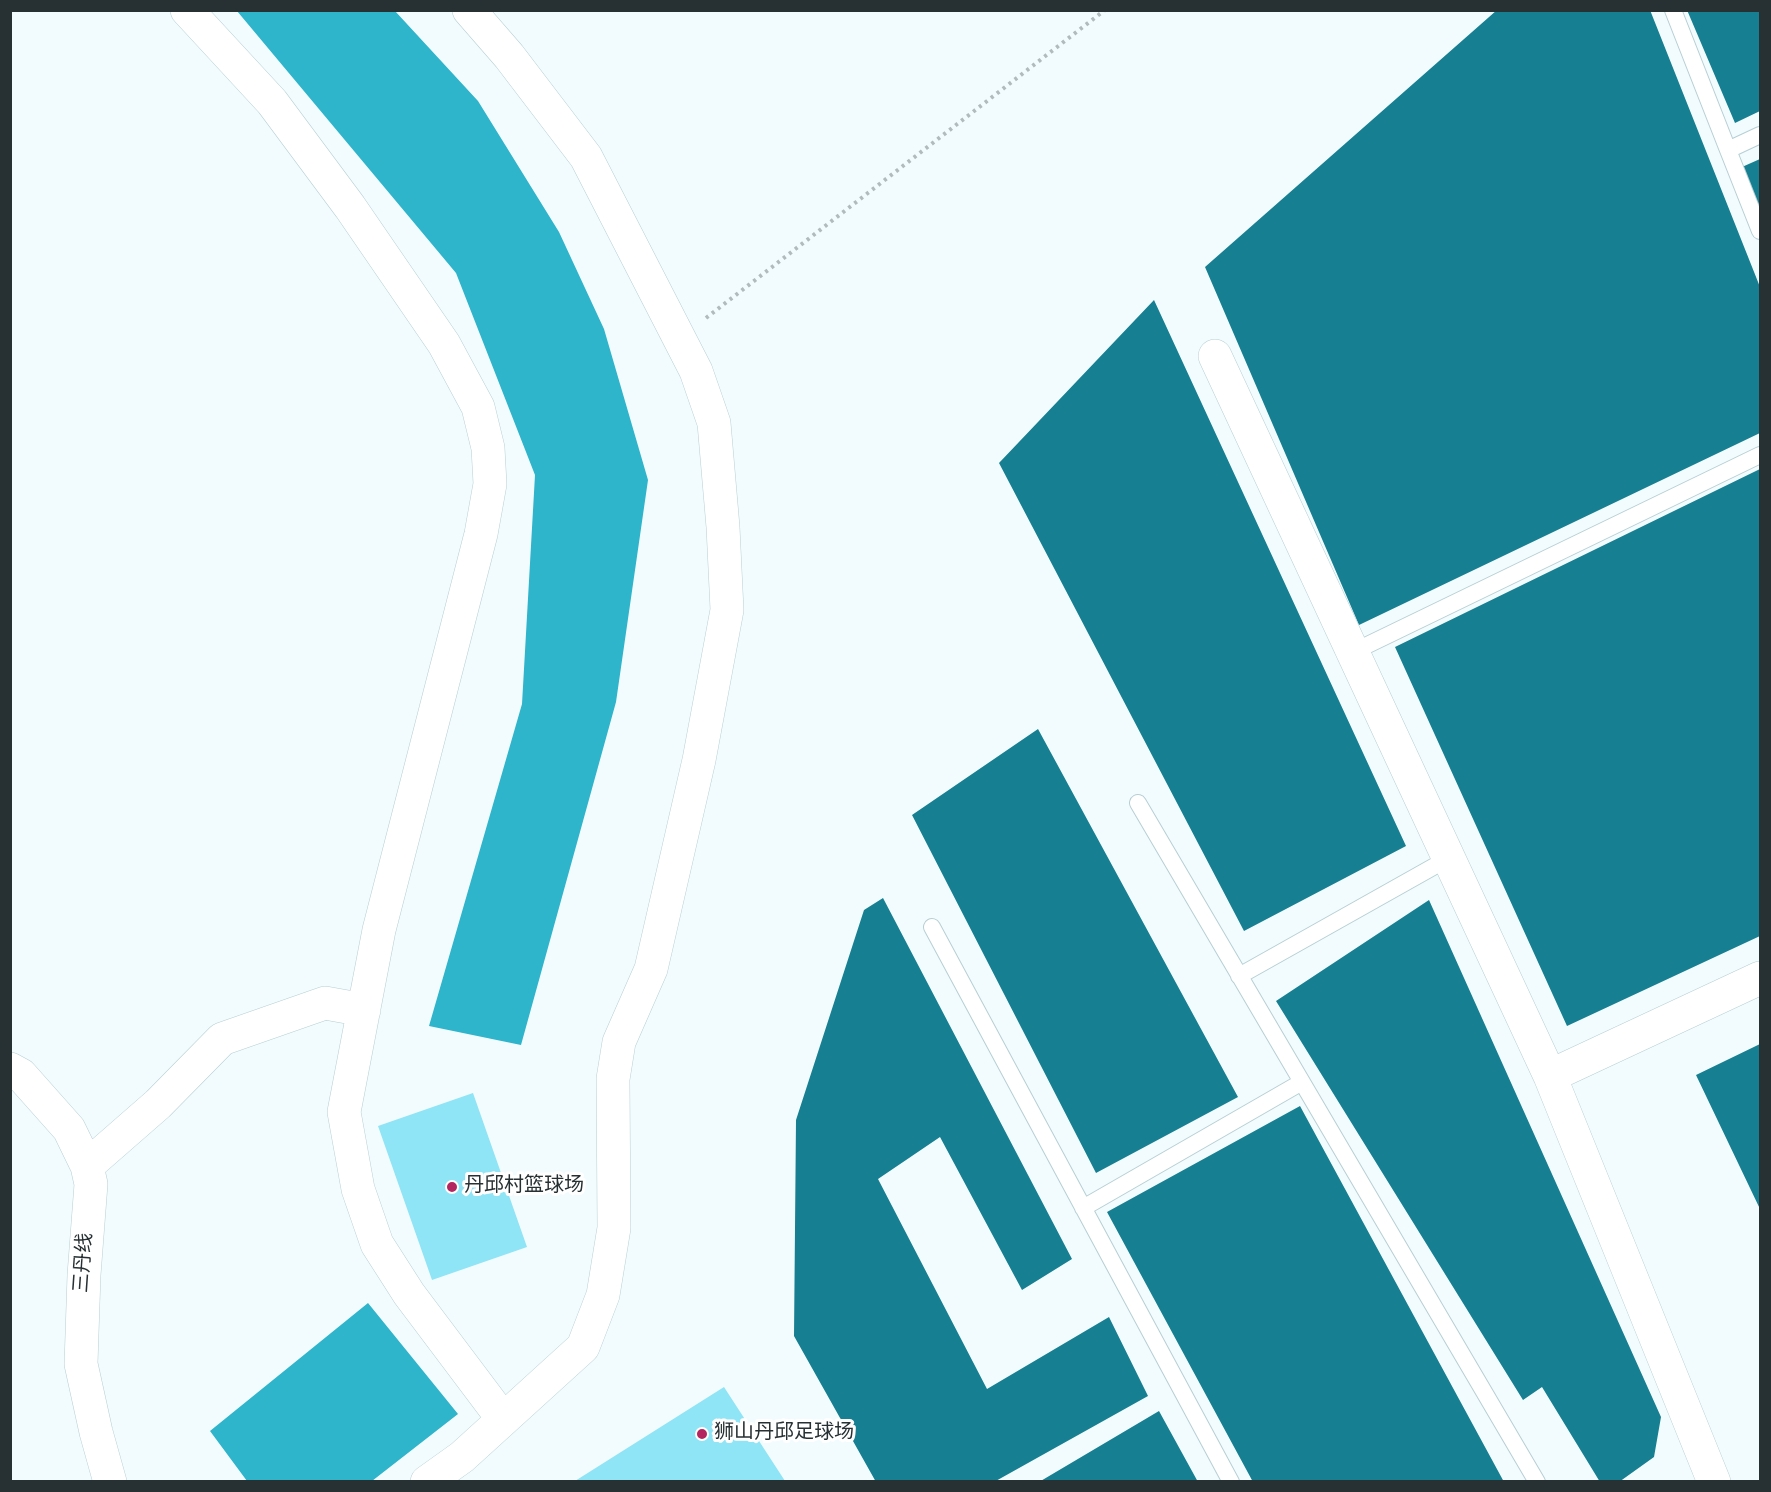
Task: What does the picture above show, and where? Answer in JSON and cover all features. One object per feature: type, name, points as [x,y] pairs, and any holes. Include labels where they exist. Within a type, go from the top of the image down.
[{"type":"street","points":[[188,10],[272,102],[377,246],[444,344],[478,407],[488,448],[490,484],[481,534],[380,930],[344,1112],[358,1189],[377,1244],[409,1294],[503,1419]]},
{"type":"street","points":[[427,1482],[462,1457],[583,1347],[603,1294],[614,1228],[613,1079],[619,1042],[651,969],[699,759],[728,610],[714,423],[696,371],[586,157],[509,56],[469,10]]},
{"type":"street","points":[[1215,356],[1550,1076],[1714,1482]]},
{"type":"street","points":[[1550,1076],[1761,978]]},
{"type":"street","points":[[87,1166],[158,1104],[222,1039],[325,1004],[364,1010]]},
{"type":"street","name":"三丹线","points":[[10,1069],[21,1075],[69,1129],[87,1166],[91,1184],[84,1275],[81,1364],[110,1482]]},
{"type":"lane","points":[[1673,10],[1761,231]]},
{"type":"lane","points":[[1728,150],[1761,135]]},
{"type":"lane","points":[[1353,652],[1761,455]]},
{"type":"lane","points":[[1138,803],[1538,1482]]},
{"type":"lane","points":[[1239,976],[1449,858]]},
{"type":"lane","points":[[932,927],[1231,1482]]},
{"type":"lane","points":[[1083,1208],[1302,1082]]},
{"type":"path","points":[[679,338],[1105,10]]},
{"type":"shaded area","points":[[237,11],[395,11],[478,101],[559,232],[604,329],[648,480],[616,702],[521,1045],[429,1026],[522,704],[535,475],[456,273]]},
{"type":"shaded area","name":"丹邱村篮球场","points":[[473,1093],[527,1247],[432,1280],[378,1126]]},
{"type":"shaded area","points":[[368,1303],[458,1414],[372,1481],[247,1481],[210,1431]]},
{"type":"shaded area","name":"狮山丹邱足球场","points":[[724,1387],[785,1481],[575,1481]]},
{"type":"building","points":[[1497,10],[1650,10],[1760,287],[1760,433],[1359,625],[1205,267]]},
{"type":"building","points":[[1687,10],[1760,10],[1760,111],[1735,123]]},
{"type":"building","points":[[1760,159],[1760,210],[1742,167]]},
{"type":"building","points":[[1154,300],[1406,846],[1244,931],[999,463]]},
{"type":"building","points":[[1760,469],[1760,936],[1567,1026],[1395,647]]},
{"type":"building","points":[[1038,729],[1238,1097],[1096,1173],[912,815]]},
{"type":"building","points":[[883,898],[1072,1259],[1022,1290],[940,1137],[878,1179],[987,1389],[1109,1317],[1148,1396],[994,1482],[876,1482],[794,1336],[796,1120],[864,910]]},
{"type":"building","points":[[1429,900],[1661,1417],[1654,1457],[1619,1482],[1600,1482],[1542,1387],[1523,1400],[1276,1001]]},
{"type":"building","points":[[1760,1044],[1760,1209],[1696,1075]]},
{"type":"building","points":[[1300,1106],[1504,1482],[1253,1482],[1107,1212]]},
{"type":"building","points":[[1159,1411],[1198,1482],[1039,1482]]},
{"type":"place","name":"丹邱村篮球场","points":[[452,1187]]},
{"type":"place","name":"狮山丹邱足球场","points":[[702,1434]]}]
